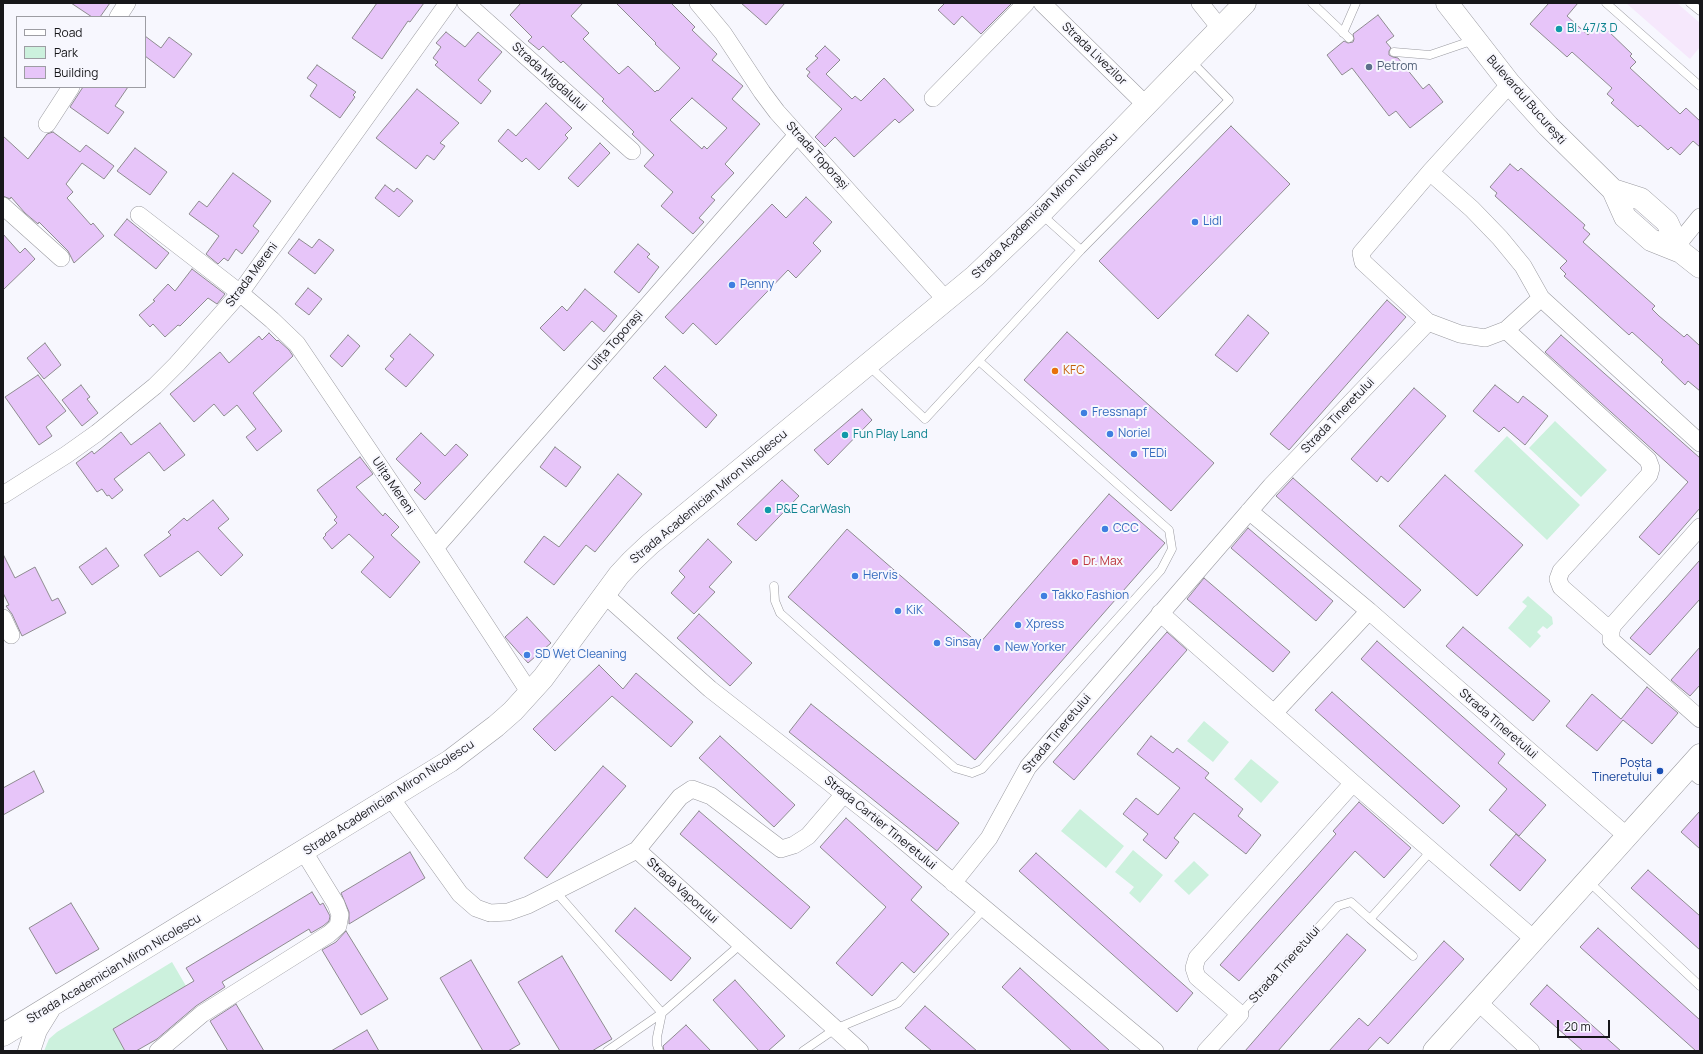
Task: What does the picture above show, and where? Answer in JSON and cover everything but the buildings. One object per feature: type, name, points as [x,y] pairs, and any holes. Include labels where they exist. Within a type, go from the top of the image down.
[{"type":"street","points":[[119,16],[127,3]]},
{"type":"street","name":"Strada Mereni","points":[[3,495],[66,455],[130,407],[178,364],[240,293],[448,3]]},
{"type":"street","name":"Strada Migdalului","points":[[466,3],[632,151]]},
{"type":"street","name":"Strada Toporași","points":[[698,3],[723,33],[762,92],[797,135],[947,301]]},
{"type":"street","points":[[934,98],[1026,3]]},
{"type":"street","name":"Strada Livezilor","points":[[1042,3],[1146,105]]},
{"type":"street","points":[[1200,3],[1220,28]]},
{"type":"street","name":"Strada Academician Miron Nicolescu","points":[[3,1035],[51,1008],[304,852],[450,761],[474,744],[507,716],[530,693],[562,654],[632,561],[650,544],[947,301],[1004,250],[1245,3]]},
{"type":"street","name":"Bulevardul București","points":[[1447,3],[1510,84],[1548,126],[1613,190],[1641,199],[1667,222],[1680,248],[1700,267]]},
{"type":"street","points":[[1510,84],[1430,172],[1361,253],[1363,262],[1428,322],[1460,334],[1485,338],[1506,330],[1541,298]]},
{"type":"street","points":[[47,124],[70,88]]},
{"type":"street","name":"Ulița Toporași","points":[[435,548],[797,135]]},
{"type":"street","points":[[1430,172],[1472,209],[1500,238],[1523,266],[1541,298],[1700,443]]},
{"type":"street","points":[[3,206],[61,258]]},
{"type":"street","name":"Ulița Mereni","points":[[139,215],[240,293],[272,320],[297,344],[435,548],[530,693]]},
{"type":"street","points":[[1680,248],[1700,216]]},
{"type":"street","name":"Strada Tineretului","points":[[954,883],[989,838],[1028,767],[1271,486],[1428,322]]},
{"type":"street","points":[[1506,330],[1648,460],[1650,464],[1651,468],[1649,475],[1561,572],[1558,579],[1561,587],[1611,631]]},
{"type":"street","name":"Strada Tineretului","points":[[1249,511],[1369,611],[1627,836]]},
{"type":"street","points":[[1700,527],[1613,625],[1611,631],[1611,640],[1700,720]]},
{"type":"street","name":"Strada Cartier Tineretului","points":[[605,595],[710,689],[844,794],[954,883],[1155,1051]]},
{"type":"street","points":[[1274,713],[1369,611]]},
{"type":"street","points":[[1160,613],[1353,783],[1535,940]]},
{"type":"street","points":[[3,618],[11,635]]},
{"type":"street","points":[[1434,1051],[1627,836],[1697,766]]},
{"type":"street","name":"Strada Tineretului","points":[[1206,1051],[1240,1014],[1197,977],[1194,968],[1198,958],[1353,783]]},
{"type":"street","name":"Strada Vaporului","points":[[844,794],[808,836],[794,845],[781,848],[711,796],[692,790],[680,797],[637,850],[860,1051]]},
{"type":"street","points":[[391,798],[460,894],[476,908],[490,913],[508,912],[556,892],[637,850]]},
{"type":"street","points":[[158,1051],[202,1014],[329,934],[338,926],[340,915],[336,904],[304,852]]},
{"type":"street","points":[[1478,1002],[1531,1051]]},
{"type":"street","points":[[29,1051],[36,1030],[51,1008]]},
{"type":"lane","points":[[1312,3],[1346,35],[1356,3]]},
{"type":"lane","points":[[1606,3],[1700,86]]},
{"type":"lane","points":[[1690,3],[1700,11]]},
{"type":"lane","points":[[1394,52],[1430,55],[1475,40]]},
{"type":"lane","points":[[868,365],[925,419],[1081,250],[1229,100],[1190,60]]},
{"type":"lane","points":[[1041,213],[1081,250]]},
{"type":"lane","points":[[774,586],[775,601],[780,613],[955,768],[972,773],[982,769],[1160,570],[1172,549],[1169,530],[979,361]]},
{"type":"lane","points":[[1413,956],[1370,919],[1431,850]]},
{"type":"lane","points":[[1587,880],[1700,986]]},
{"type":"lane","points":[[556,892],[662,1013]]},
{"type":"lane","name":"Strada Tineretului","points":[[1240,1014],[1338,906],[1351,902],[1370,919]]},
{"type":"lane","points":[[803,1051],[835,1028],[898,1003],[984,909]]},
{"type":"lane","points":[[607,1051],[662,1013],[741,944]]},
{"type":"lane","points":[[659,1051],[656,1045],[662,1013]]},
{"type":"shaded area","points":[[1626,3],[1677,3],[1700,23],[1700,47],[1690,59]]},
{"type":"green space","points":[[1555,421],[1607,470],[1581,497],[1529,448]]},
{"type":"green space","points":[[1507,436],[1580,505],[1547,540],[1474,471]]},
{"type":"green space","points":[[1528,596],[1552,617],[1553,624],[1547,629],[1543,626],[1537,632],[1541,636],[1530,648],[1508,628],[1527,606],[1522,602]]},
{"type":"green space","points":[[1204,721],[1229,742],[1213,762],[1187,741]]},
{"type":"green space","points":[[1251,759],[1279,782],[1261,803],[1234,779]]},
{"type":"green space","points":[[1080,809],[1124,846],[1106,868],[1061,831]]},
{"type":"green space","points":[[1133,850],[1163,875],[1140,903],[1129,893],[1134,887],[1115,872]]},
{"type":"green space","points":[[1194,861],[1209,875],[1189,895],[1174,881]]},
{"type":"green space","points":[[172,962],[186,986],[113,1029],[125,1051],[44,1051],[49,1039],[57,1032]]},
{"type":"place","name":"Bl. 47/3 D","points":[[1559,29]]},
{"type":"place","name":"Petrom","points":[[1369,67]]},
{"type":"place","name":"Lidl","points":[[1195,222]]},
{"type":"place","name":"Penny","points":[[732,285]]},
{"type":"place","name":"KFC","points":[[1055,371]]},
{"type":"place","name":"Fressnapf","points":[[1084,413]]},
{"type":"place","name":"Noriel","points":[[1110,434]]},
{"type":"place","name":"Fun Play Land","points":[[845,435]]},
{"type":"place","name":"TEDi","points":[[1134,454]]},
{"type":"place","name":"P&E CarWash","points":[[768,510]]},
{"type":"place","name":"CCC","points":[[1105,529]]},
{"type":"place","name":"Dr. Max","points":[[1075,562]]},
{"type":"place","name":"Hervis","points":[[855,576]]},
{"type":"place","name":"Takko Fashion","points":[[1044,596]]},
{"type":"place","name":"KiK","points":[[898,611]]},
{"type":"place","name":"Xpress","points":[[1018,625]]},
{"type":"place","name":"Sinsay","points":[[937,643]]},
{"type":"place","name":"New Yorker","points":[[997,648]]},
{"type":"place","name":"SD Wet Cleaning","points":[[527,655]]},
{"type":"place","name":"Poșta Tineretului","points":[[1660,771]]}]
